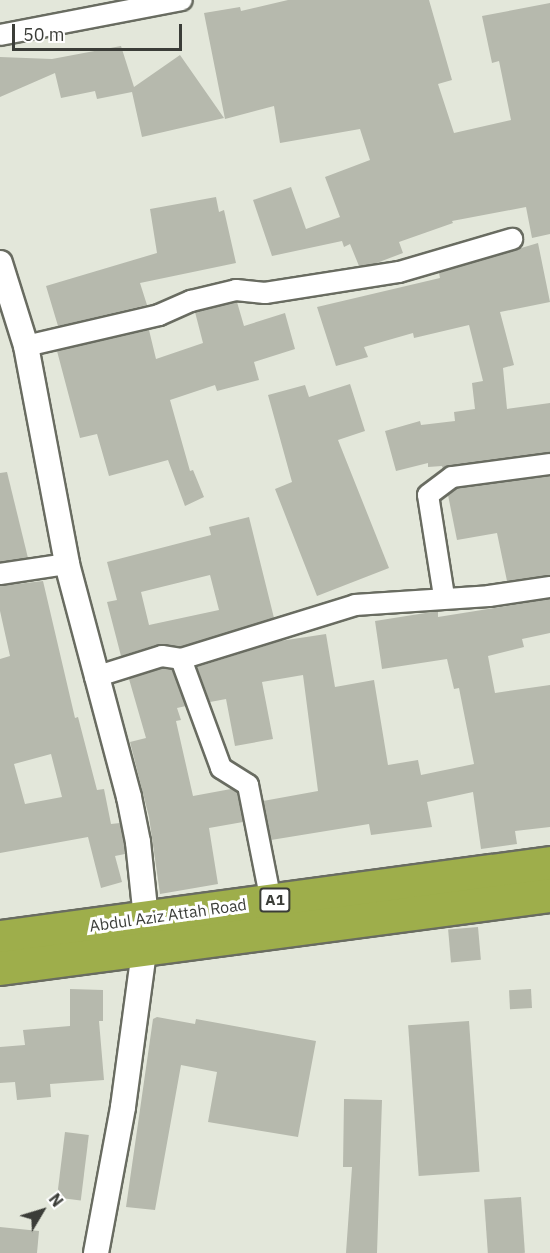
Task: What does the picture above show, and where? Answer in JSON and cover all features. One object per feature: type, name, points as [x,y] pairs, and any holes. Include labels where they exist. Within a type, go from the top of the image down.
[{"type":"highway","name":"Abdul Aziz Attah Road","points":[[0,937],[550,863]]},
{"type":"highway","name":"Abdul Aziz Attah Road","points":[[0,968],[144,951],[550,895]]},
{"type":"street","points":[[0,35],[182,0]]},
{"type":"street","points":[[26,346],[159,315],[191,301],[236,290],[266,293],[399,272],[512,239]]},
{"type":"street","points":[[0,263],[26,346],[67,564],[134,819],[146,918]]},
{"type":"street","points":[[444,596],[428,495],[452,477],[550,464]]},
{"type":"street","points":[[0,574],[67,564]]},
{"type":"street","points":[[95,677],[162,656],[181,659],[354,605],[444,596],[489,596],[550,587]]},
{"type":"street","points":[[181,659],[221,768],[248,785],[271,901]]},
{"type":"street","points":[[96,1253],[123,1107],[144,951]]},
{"type":"building","points":[[288,0],[429,0],[452,80],[438,84],[454,133],[511,120],[499,61],[492,63],[482,16],[550,3],[550,234],[532,238],[526,207],[452,221],[453,223],[399,242],[403,253],[374,264],[359,266],[350,244],[344,247],[342,241],[272,256],[253,200],[291,187],[306,229],[340,217],[325,177],[370,160],[360,129],[280,143],[274,106],[225,119],[204,13],[240,7],[241,11]]},
{"type":"building","points":[[121,46],[134,87],[180,55],[224,118],[142,137],[132,92],[97,99],[95,91],[61,98],[55,73],[0,97],[0,57],[52,59]]},
{"type":"building","points":[[216,197],[219,212],[224,210],[236,263],[140,283],[147,305],[58,326],[46,286],[157,253],[150,209]]},
{"type":"building","points":[[538,243],[550,302],[500,312],[514,365],[503,368],[507,409],[550,403],[550,452],[443,469],[442,466],[428,467],[428,463],[396,471],[385,431],[420,421],[421,425],[455,421],[454,412],[475,409],[472,383],[483,381],[469,325],[414,338],[413,333],[364,347],[368,357],[336,366],[317,307],[440,278],[439,273]]},
{"type":"building","points":[[237,302],[244,326],[285,313],[295,349],[254,362],[259,380],[217,391],[215,385],[170,400],[190,471],[193,470],[204,497],[185,506],[168,460],[109,476],[97,434],[80,438],[57,351],[149,330],[156,359],[203,343],[195,312]]},
{"type":"building","points":[[350,384],[365,431],[338,440],[389,568],[317,596],[275,489],[292,482],[268,395],[305,385],[309,397]]},
{"type":"building","points":[[7,472],[28,558],[0,562],[0,473]]},
{"type":"building","points":[[550,476],[550,575],[507,581],[497,533],[457,540],[448,495],[457,488]]},
{"type":"building","points":[[249,517],[274,618],[180,647],[159,644],[121,656],[107,602],[117,600],[107,562],[211,535],[209,527]],"holes":[[[210,575],[219,610],[149,625],[141,592]]]},
{"type":"building","points":[[43,581],[75,718],[78,717],[97,790],[104,789],[111,824],[120,823],[125,854],[115,856],[122,882],[101,888],[88,837],[0,853],[0,659],[10,656],[0,611],[0,586]],"holes":[[[51,754],[62,797],[25,804],[14,764]]]},
{"type":"building","points":[[550,599],[550,633],[522,639],[524,647],[488,656],[495,693],[550,685],[550,827],[515,831],[517,844],[481,849],[473,792],[427,802],[432,827],[371,835],[369,824],[271,840],[263,801],[318,791],[303,675],[262,682],[273,739],[235,746],[226,699],[210,702],[197,667],[280,641],[326,634],[335,687],[374,680],[388,765],[418,760],[421,775],[474,764],[459,688],[454,689],[447,659],[382,669],[375,621],[438,611],[438,617]]},
{"type":"building","points":[[163,668],[172,670],[186,706],[177,708],[181,720],[176,721],[193,796],[231,789],[237,792],[243,822],[209,828],[218,884],[160,894],[149,817],[130,742],[146,738],[129,679]]},
{"type":"building","points":[[478,927],[481,960],[451,962],[448,930]]},
{"type":"building","points":[[70,989],[103,990],[103,1021],[99,1021],[104,1080],[50,1084],[51,1097],[17,1100],[15,1082],[0,1083],[0,1047],[25,1045],[23,1030],[70,1026]]},
{"type":"building","points":[[531,989],[532,1008],[510,1009],[509,990]]},
{"type":"building","points":[[157,1017],[195,1024],[196,1019],[316,1041],[298,1137],[208,1122],[217,1072],[181,1065],[155,1210],[126,1207],[153,1019]]},
{"type":"building","points":[[469,1021],[480,1172],[419,1176],[408,1025]]},
{"type":"building","points":[[344,1099],[382,1100],[377,1253],[346,1253],[352,1167],[343,1167]]},
{"type":"building","points":[[65,1132],[89,1135],[81,1200],[57,1198]]},
{"type":"building","points":[[521,1197],[525,1253],[488,1253],[484,1200]]},
{"type":"building","points":[[0,1227],[39,1231],[37,1253],[0,1253]]}]
